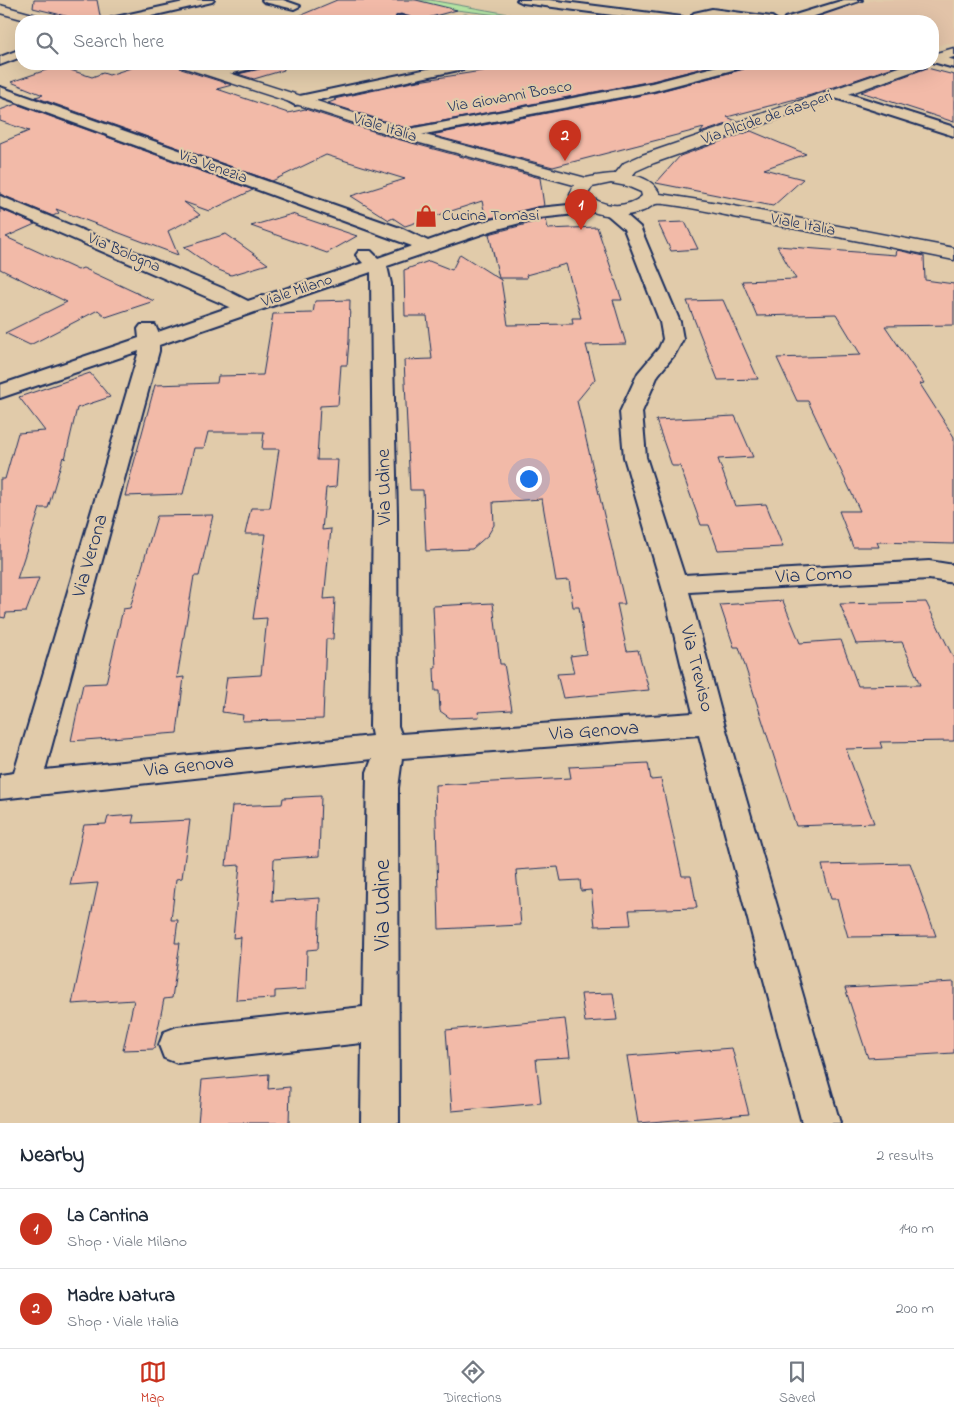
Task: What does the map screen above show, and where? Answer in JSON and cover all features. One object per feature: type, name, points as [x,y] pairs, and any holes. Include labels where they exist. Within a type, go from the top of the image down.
[{"type":"main road","points":[[0,9],[21,15]]},
{"type":"main road","name":"Via Alcide de Gasperi","points":[[939,57],[954,52]]},
{"type":"main road","name":"Viale Italia","points":[[206,70],[296,101],[584,191],[604,208],[643,203],[718,208],[954,254]]},
{"type":"main road","name":"Via Alcide de Gasperi","points":[[620,179],[630,167],[648,159],[750,125],[903,70]]},
{"type":"main road","name":"Viale Italia","points":[[584,191],[602,179],[632,181],[648,188],[651,193],[643,203]]},
{"type":"street","points":[[142,15],[208,0]]},
{"type":"street","points":[[268,0],[294,6]]},
{"type":"street","points":[[523,0],[632,15]]},
{"type":"street","points":[[808,15],[856,0]]},
{"type":"street","points":[[698,15],[712,13],[724,15]]},
{"type":"street","points":[[0,53],[15,47]]},
{"type":"street","points":[[0,61],[15,55]]},
{"type":"street","points":[[939,62],[954,64]]},
{"type":"street","points":[[215,73],[228,70]]},
{"type":"street","points":[[296,101],[440,70]]},
{"type":"street","name":"Via Giovanni Bosco","points":[[404,134],[653,87],[717,70]]},
{"type":"street","name":"Via Venezia","points":[[0,91],[419,243]]},
{"type":"street","points":[[837,94],[954,132]]},
{"type":"street","name":"Viale Milano","points":[[419,243],[476,218],[559,205],[584,191]]},
{"type":"street","name":"Via Bologna","points":[[0,201],[246,308]]},
{"type":"street","points":[[632,227],[643,203]]},
{"type":"street","name":"Viale Milano","points":[[149,334],[229,299],[419,243],[539,213],[604,208]]},
{"type":"street","name":"Via Treviso","points":[[604,208],[632,227],[670,322],[673,339],[668,350],[648,374],[631,412],[635,457],[674,584],[710,723],[821,1123]]},
{"type":"street","name":"Viale Milano","points":[[3,382],[149,334],[246,308],[370,259]]},
{"type":"street","name":"Via Udine","points":[[370,259],[382,272],[385,513],[380,1123]]},
{"type":"street","name":"Via Verona","points":[[13,786],[149,350],[149,334]]},
{"type":"street","name":"Via Como","points":[[674,584],[929,570],[954,574]]},
{"type":"street","name":"Via Genova","points":[[13,786],[384,740],[710,723]]},
{"type":"street","points":[[177,1046],[382,1023]]},
{"type":"shaded area","points":[[874,0],[954,0],[954,44],[946,43],[939,45],[939,15],[820,15]]},
{"type":"green space","points":[[394,0],[430,0],[514,15],[417,9],[442,15],[432,15],[409,8]]},
{"type":"building","points":[[34,0],[97,0],[100,15],[62,15],[33,8]]},
{"type":"building","points":[[337,0],[416,0],[457,10],[438,15],[301,15]]},
{"type":"building","points":[[46,70],[70,70],[92,77],[103,73],[109,75],[124,70],[184,70],[232,85],[217,89],[288,113],[305,109],[397,139],[540,178],[544,206],[486,219],[482,201],[405,226],[393,218],[389,220],[351,196],[405,179],[326,155],[272,181],[35,97],[43,95],[11,82]]},
{"type":"building","points":[[256,70],[284,70],[254,79],[238,74]]},
{"type":"building","points":[[488,70],[695,70],[652,81],[406,128],[328,103],[336,100],[334,99],[412,82]]},
{"type":"building","points":[[740,70],[884,70],[811,95],[727,117],[736,121],[700,133],[704,128],[553,167],[431,135],[653,93]]},
{"type":"building","points":[[922,70],[935,70],[954,75],[954,122],[861,92]]},
{"type":"building","points":[[16,104],[253,190],[209,211],[184,202],[200,215],[168,231],[178,255],[56,209],[59,213],[53,216],[0,194],[0,143],[29,131],[0,121],[0,110]]},
{"type":"building","points":[[751,131],[806,154],[764,169],[803,179],[773,206],[656,183],[680,156]]},
{"type":"building","points":[[0,209],[35,224],[6,237],[78,270],[83,268],[154,301],[106,317],[98,310],[30,345],[5,333],[67,302],[0,269]]},
{"type":"building","points":[[292,214],[357,236],[327,253],[251,226]]},
{"type":"building","points":[[546,219],[548,229],[597,227],[622,300],[613,300],[626,344],[586,345],[595,379],[577,401],[625,604],[617,604],[627,651],[638,650],[649,690],[563,698],[557,674],[574,673],[570,656],[586,654],[579,607],[573,607],[569,580],[556,581],[542,499],[493,502],[494,525],[488,535],[472,549],[426,551],[423,490],[410,490],[404,360],[432,359],[427,316],[405,316],[404,270],[429,261],[452,270],[460,254],[501,280],[508,325],[573,324],[572,318],[581,318],[566,264],[526,275],[527,278],[499,278],[489,234]]},
{"type":"building","points":[[685,222],[698,249],[671,251],[658,223]]},
{"type":"building","points":[[226,234],[268,264],[231,275],[214,268],[184,247]]},
{"type":"building","points":[[777,246],[896,255],[897,250],[924,256],[925,280],[954,284],[954,325],[885,326],[924,383],[920,384],[954,437],[954,544],[877,542],[879,547],[853,547],[839,511],[860,511],[808,401],[797,401],[777,358],[861,355],[836,314],[757,316],[742,281],[796,279]]},
{"type":"building","points":[[350,300],[347,365],[341,365],[338,405],[320,406],[317,460],[338,460],[336,487],[326,488],[322,530],[331,529],[324,599],[335,598],[333,639],[326,639],[323,719],[242,721],[243,715],[222,712],[227,677],[261,675],[267,618],[253,619],[266,534],[245,534],[251,508],[270,508],[279,449],[262,449],[264,432],[208,432],[204,448],[194,448],[183,494],[125,496],[155,385],[217,383],[218,376],[263,375],[273,314],[313,313],[315,301]]},
{"type":"building","points":[[723,300],[758,379],[718,380],[687,301]]},
{"type":"building","points":[[90,373],[110,397],[77,408],[65,459],[63,457],[48,508],[40,508],[17,579],[39,578],[26,612],[6,613],[5,618],[0,617],[0,479],[5,479],[18,433],[45,431],[19,397]]},
{"type":"building","points":[[735,416],[753,457],[718,459],[735,506],[766,504],[783,547],[718,550],[709,525],[701,525],[680,466],[672,466],[656,420]]},
{"type":"building","points":[[213,515],[199,576],[194,576],[177,678],[184,677],[177,733],[71,741],[83,684],[106,683],[123,609],[130,608],[157,516]]},
{"type":"building","points":[[783,601],[800,643],[841,640],[858,686],[920,685],[902,642],[856,644],[840,604],[926,602],[954,659],[954,741],[880,742],[882,748],[846,749],[874,823],[796,826],[739,647],[734,647],[720,605]]},
{"type":"building","points":[[493,603],[500,664],[504,664],[512,710],[478,712],[479,717],[450,718],[440,711],[439,691],[435,691],[434,668],[436,668],[433,606]]},
{"type":"building","points":[[648,763],[651,780],[661,779],[682,876],[691,876],[697,908],[629,910],[631,925],[595,926],[591,890],[581,891],[580,880],[561,881],[558,867],[516,870],[521,925],[439,929],[435,785],[571,778],[569,767]]},
{"type":"building","points":[[321,796],[319,856],[274,859],[272,901],[320,898],[318,949],[307,950],[306,989],[275,991],[275,998],[236,1000],[241,937],[233,938],[240,865],[226,866],[232,806],[282,804],[283,798]]},
{"type":"building","points":[[134,815],[132,823],[190,820],[182,878],[176,879],[171,920],[178,920],[175,943],[180,943],[172,998],[164,999],[154,1049],[123,1050],[134,1000],[72,1004],[98,883],[70,885],[84,825],[106,824],[108,817]]},
{"type":"building","points":[[910,863],[936,936],[848,937],[837,899],[831,899],[822,865]]},
{"type":"building","points":[[954,982],[954,1053],[868,1058],[845,988]]},
{"type":"building","points":[[613,993],[617,1020],[585,1022],[581,994]]},
{"type":"building","points":[[565,1019],[570,1057],[536,1059],[541,1103],[452,1111],[446,1030]]},
{"type":"building","points":[[732,1048],[749,1114],[638,1123],[627,1056]]},
{"type":"building","points":[[269,1074],[268,1089],[290,1087],[289,1123],[198,1123],[202,1080]]},
{"type":"place","name":"Madre Natura","points":[[565,161]]},
{"type":"place","name":"Cucina Tomasi","points":[[426,216]]},
{"type":"place","name":"La Cantina","points":[[581,230]]}]
